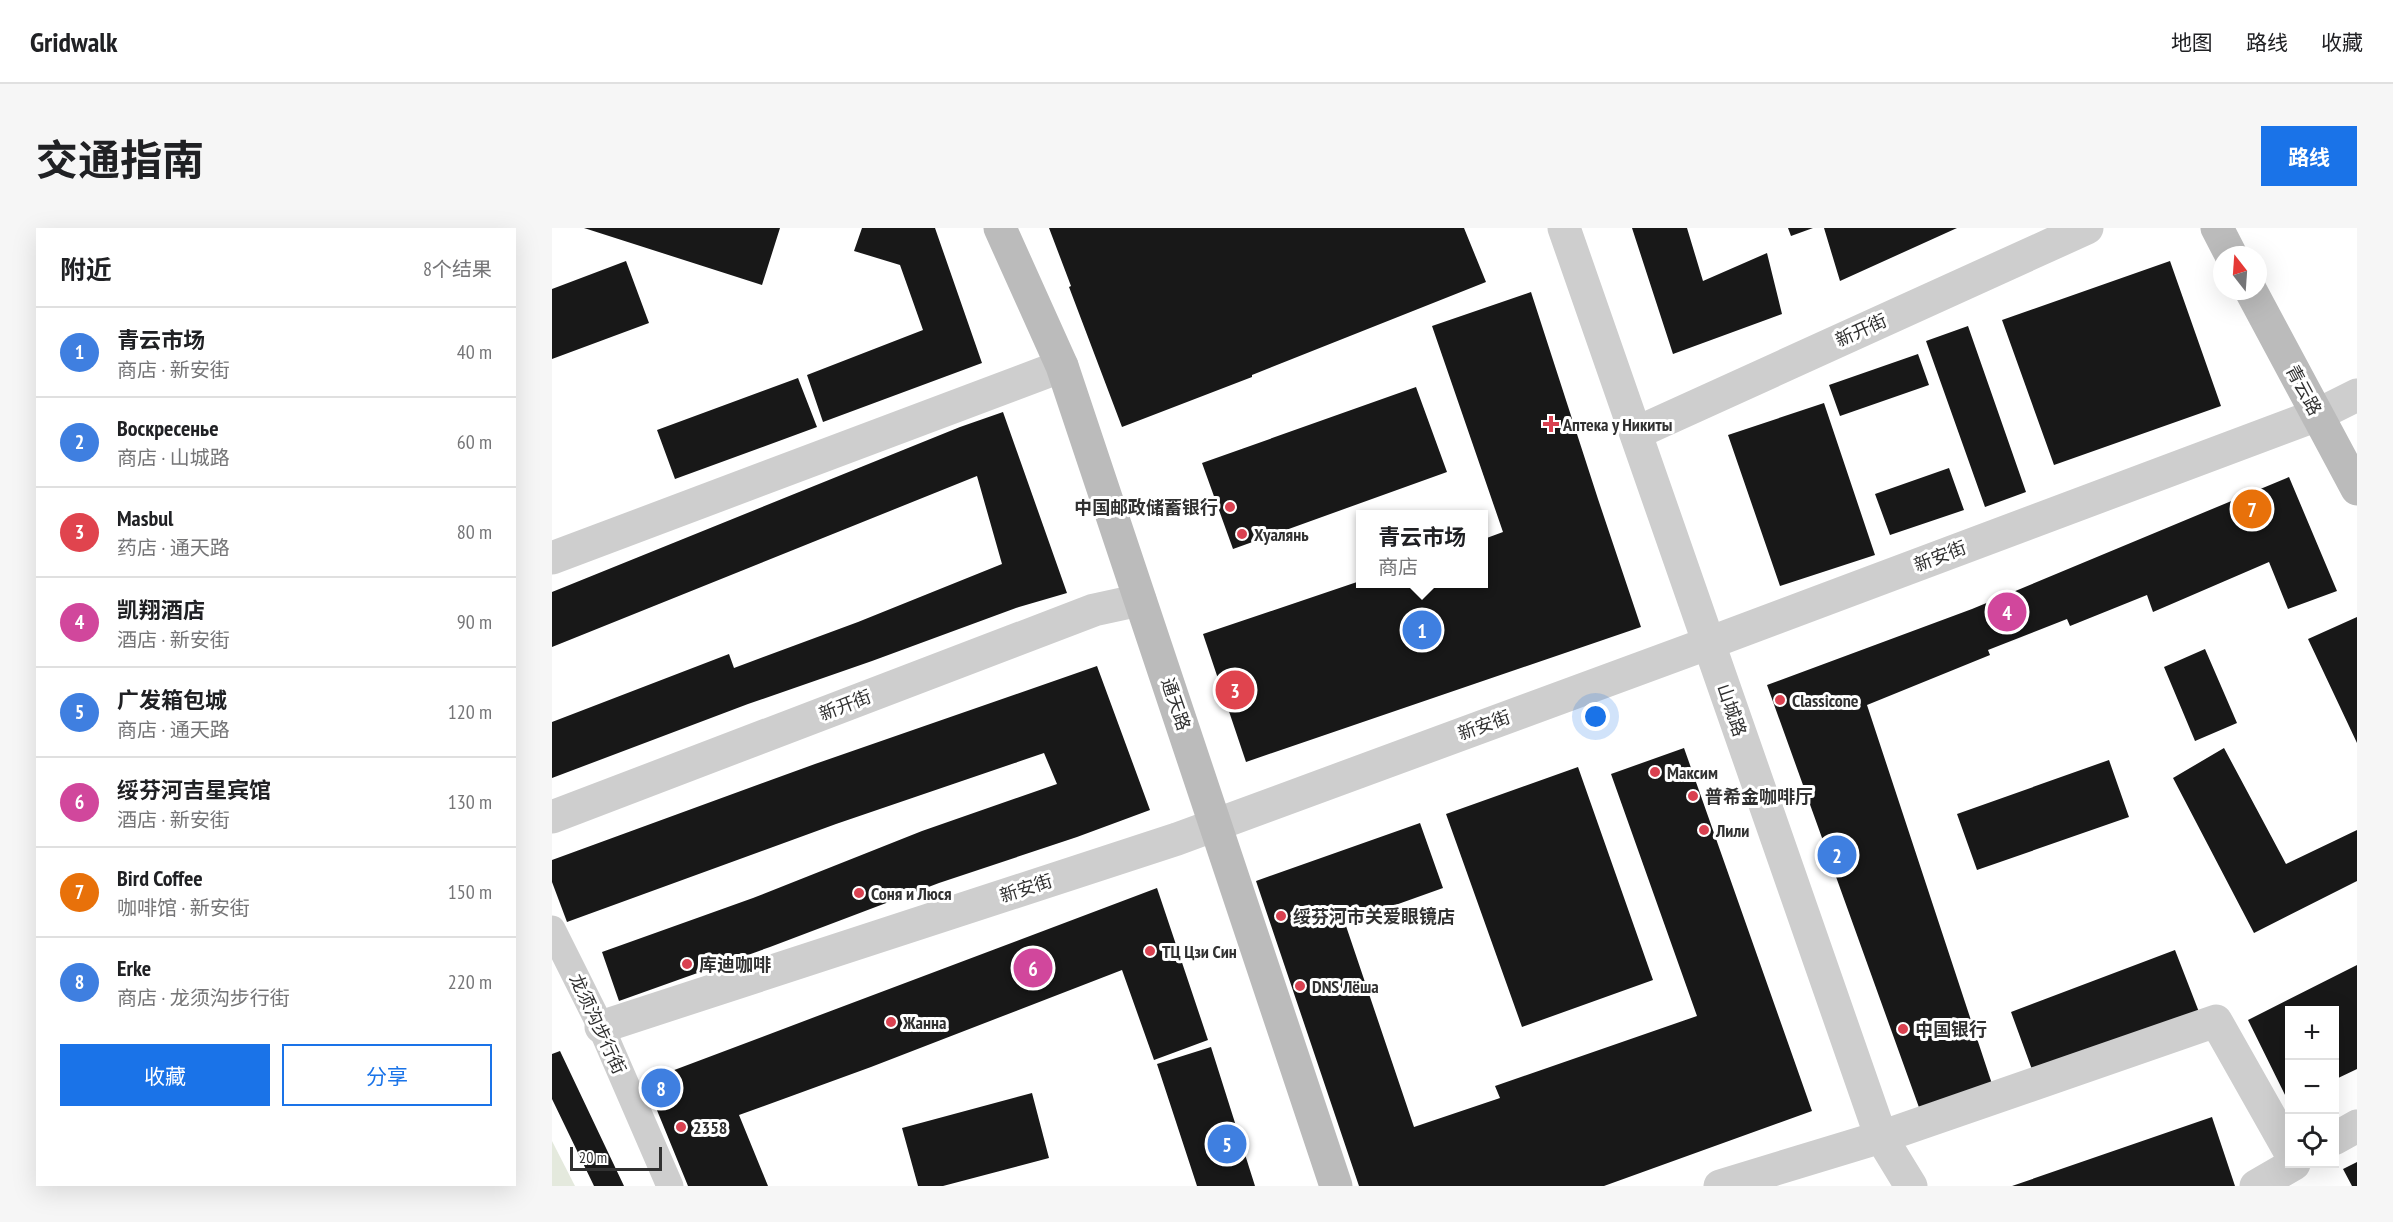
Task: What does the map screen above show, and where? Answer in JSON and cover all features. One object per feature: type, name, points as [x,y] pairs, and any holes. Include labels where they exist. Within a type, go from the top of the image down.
[{"type":"main road","name":"通天路","points":[[1000,228],[1062,366],[1217,823],[1336,1186]]},
{"type":"main road","points":[[2217,228],[2226,246]]},
{"type":"main road","name":"青云路","points":[[2256,300],[2357,489]]},
{"type":"street","name":"山城路","points":[[1564,228],[1881,1137],[1911,1186]]},
{"type":"street","name":"新开街","points":[[1636,433],[2087,228]]},
{"type":"street","points":[[552,558],[1062,366]]},
{"type":"street","name":"新安街","points":[[601,1027],[1177,839],[2317,415],[2357,395]]},
{"type":"street","name":"新开街","points":[[552,816],[1094,610],[1140,600]]},
{"type":"street","name":"龙须沟步行街","points":[[552,929],[601,1027],[670,1186]]},
{"type":"street","points":[[1720,1186],[1881,1137],[2216,1021],[2285,1145]]},
{"type":"street","points":[[2339,1136],[2357,1126]]},
{"type":"street","points":[[2256,1186],[2287,1168]]},
{"type":"shaded area","points":[[552,1141],[575,1186],[552,1186]]},
{"type":"building","points":[[584,228],[780,228],[762,285]]},
{"type":"building","points":[[862,228],[935,228],[982,363],[823,422],[807,375],[923,330],[900,265],[854,251]]},
{"type":"building","points":[[1049,228],[1464,228],[1486,282],[1122,427]]},
{"type":"building","points":[[1632,228],[1687,228],[1703,281],[1767,253],[1782,314],[1673,354]]},
{"type":"building","points":[[1788,228],[1813,228],[1791,236]]},
{"type":"building","points":[[1824,228],[1957,228],[1840,281]]},
{"type":"building","points":[[626,261],[649,323],[552,359],[552,289]]},
{"type":"building","points":[[2170,261],[2221,406],[2054,465],[2002,320]]},
{"type":"building","points":[[1531,292],[1641,627],[1246,762],[1203,634],[1356,582],[1356,588],[1488,588],[1488,538],[1503,532],[1432,326]]},
{"type":"building","points":[[1968,326],[2026,492],[1985,507],[1926,341]]},
{"type":"building","points":[[1918,354],[1929,385],[1840,416],[1829,385]]},
{"type":"building","points":[[798,378],[817,427],[675,479],[657,430]]},
{"type":"building","points":[[1416,387],[1447,472],[1233,549],[1202,463]]},
{"type":"building","points":[[1824,403],[1875,555],[1780,586],[1728,435]]},
{"type":"building","points":[[1003,412],[1067,593],[1019,607],[748,704],[552,778],[552,722],[729,654],[734,668],[858,622],[1002,564],[977,476],[552,647],[552,592],[960,427]]},
{"type":"building","points":[[1949,468],[1964,510],[1890,535],[1875,494]]},
{"type":"building","points":[[2289,477],[2337,591],[2288,609],[2269,562],[2153,612],[2147,595],[2070,626],[2067,619],[1988,650],[1990,655],[1867,705],[1993,1087],[1921,1113],[1767,685],[1972,609]]},
{"type":"building","points":[[2357,617],[2357,743],[2308,639]]},
{"type":"building","points":[[2205,649],[2237,723],[2195,741],[2164,667]]},
{"type":"building","points":[[1097,666],[1150,810],[939,883],[619,1001],[602,952],[753,898],[922,831],[1057,784],[1044,753],[836,824],[567,922],[552,882],[552,860],[815,764]]},
{"type":"building","points":[[1684,748],[1812,1111],[1604,1186],[1359,1186],[1256,881],[1420,823],[1443,888],[1345,923],[1414,1127],[1500,1098],[1495,1086],[1697,1016],[1611,774]]},
{"type":"building","points":[[2224,748],[2286,864],[2357,830],[2357,881],[2254,933],[2173,778]]},
{"type":"building","points":[[2109,760],[2129,817],[1977,870],[1957,814]]},
{"type":"building","points":[[1578,767],[1653,980],[1522,1027],[1446,814]]},
{"type":"building","points":[[1157,888],[1208,1040],[1154,1060],[1122,970],[871,1067],[739,1115],[768,1186],[688,1186],[645,1081]]},
{"type":"building","points":[[2175,950],[2199,1012],[2034,1075],[2011,1012]]},
{"type":"building","points":[[2357,965],[2357,1069],[2339,1078],[2339,1006],[2285,1006],[2285,1095],[2248,1020]]},
{"type":"building","points":[[1211,1047],[1255,1186],[1197,1186],[1157,1064]]},
{"type":"building","points":[[560,1051],[624,1186],[594,1186],[552,1099],[552,1054]]},
{"type":"building","points":[[1032,1093],[1049,1158],[943,1186],[918,1186],[902,1128]]},
{"type":"building","points":[[2212,1117],[2235,1186],[2012,1186]]},
{"type":"building","points":[[2357,1162],[2357,1186],[2352,1186],[2343,1169]]},
{"type":"place","name":"Аптека у Никиты","points":[[1551,424]]},
{"type":"place","name":"中国邮政储蓄银行","points":[[1230,507]]},
{"type":"place","name":"Bird Coffee","points":[[2252,509]]},
{"type":"place","name":"Хуалянь","points":[[1242,534]]},
{"type":"place","name":"凯翔酒店","points":[[2007,612]]},
{"type":"place","name":"青云市场","points":[[1422,630]]},
{"type":"place","name":"Masbul","points":[[1235,690]]},
{"type":"place","name":"Classicone","points":[[1780,700]]},
{"type":"place","name":"Максим","points":[[1655,772]]},
{"type":"place","name":"普希金咖啡厅","points":[[1693,796]]},
{"type":"place","name":"Лили","points":[[1704,830]]},
{"type":"place","name":"Воскресенье","points":[[1837,855]]},
{"type":"place","name":"Соня и Люся","points":[[859,893]]},
{"type":"place","name":"绥芬河市关爱眼镜店","points":[[1281,916]]},
{"type":"place","name":"ТЦ Цзи Син","points":[[1150,951]]},
{"type":"place","name":"库迪咖啡","points":[[687,964]]},
{"type":"place","name":"绥芬河吉星宾馆","points":[[1033,968]]},
{"type":"place","name":"DNS Лёша","points":[[1300,986]]},
{"type":"place","name":"Жанна","points":[[891,1022]]},
{"type":"place","name":"中国银行","points":[[1903,1029]]},
{"type":"place","name":"Erke","points":[[661,1088]]},
{"type":"place","name":"2358","points":[[681,1127]]},
{"type":"place","name":"广发箱包城","points":[[1227,1144]]}]
